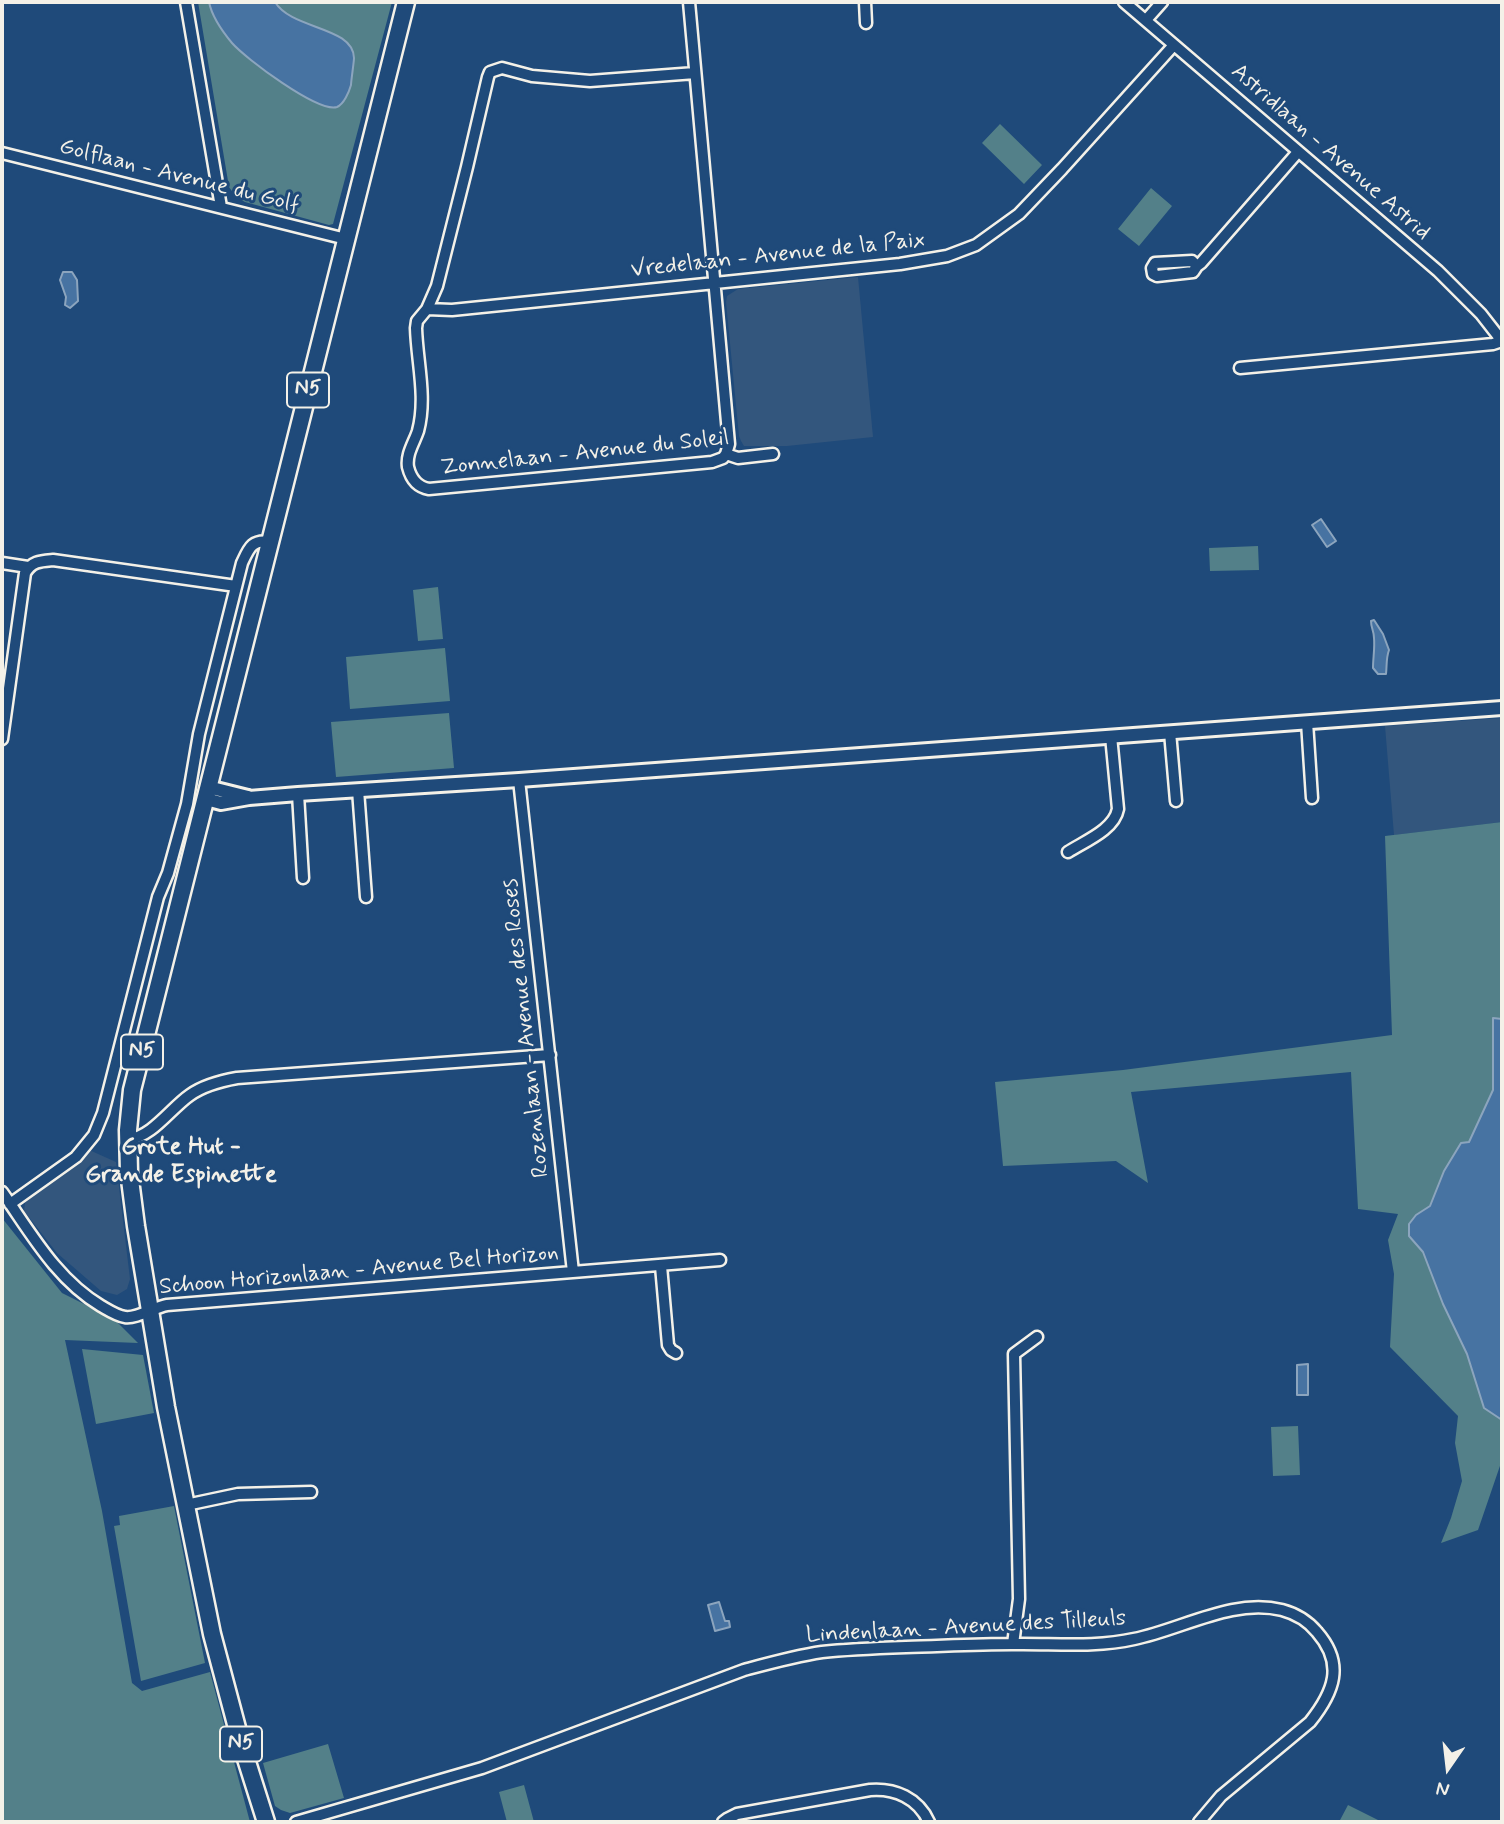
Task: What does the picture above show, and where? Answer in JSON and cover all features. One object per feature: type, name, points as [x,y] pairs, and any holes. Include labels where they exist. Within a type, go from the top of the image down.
[{"type":"main road","name":"N5","points":[[266,1822],[220,1665],[166,1407],[129,1172],[128,1139],[132,1090],[406,2]]},
{"type":"street","points":[[186,2],[221,207]]},
{"type":"street","points":[[689,2],[729,444],[726,454]]},
{"type":"street","points":[[865,2],[866,23]]},
{"type":"street","name":"Astridlaan - Avenue Astrid","points":[[1124,2],[1437,271],[1481,314],[1502,341]]},
{"type":"street","points":[[1146,20],[1162,2]]},
{"type":"street","name":"Vredelaan - Avenue de la Paix","points":[[427,309],[452,310],[900,264],[947,256],[976,245],[1018,214],[1174,45]]},
{"type":"street","points":[[427,309],[437,286],[491,72],[502,68],[532,76],[590,81],[695,73]]},
{"type":"street","points":[[1197,266],[1208,257],[1298,152]]},
{"type":"street","name":"Golflaan - Avenue du Golf","points":[[2,153],[346,239]]},
{"type":"street","name":"Zonnelaan - Avenue du Soleil","points":[[427,309],[417,321],[416,328],[421,411],[418,432],[408,457],[408,468],[414,482],[421,488],[712,462],[726,454],[738,458],[774,454]]},
{"type":"street","points":[[1240,369],[1502,341]]},
{"type":"street","points":[[10,1204],[76,1157],[94,1135],[103,1113],[158,897],[168,873],[187,804],[199,734],[242,563],[255,543],[261,540],[270,542]]},
{"type":"street","points":[[2,739],[25,573],[38,561],[53,560],[236,586]]},
{"type":"street","points":[[2,563],[28,568]]},
{"type":"street","points":[[207,793],[249,797],[519,780],[1502,708]]},
{"type":"street","points":[[1307,722],[1312,798]]},
{"type":"street","points":[[1170,732],[1176,801]]},
{"type":"street","points":[[1068,852],[1108,827],[1116,818],[1118,809],[1111,736]]},
{"type":"street","name":"Rozenlaan - Avenue des Roses","points":[[519,780],[573,1272]]},
{"type":"street","points":[[358,789],[366,897]]},
{"type":"street","points":[[298,794],[303,878]]},
{"type":"street","points":[[128,1139],[143,1136],[191,1094],[206,1086],[237,1078],[550,1055]]},
{"type":"street","name":"Schoon Horizonlaan - Avenue Bel Horizon","points":[[2,1192],[68,1282],[84,1295],[127,1318],[167,1304],[720,1260]]},
{"type":"street","points":[[661,1266],[667,1345],[676,1353]]},
{"type":"street","points":[[1013,1644],[1019,1599],[1014,1354],[1037,1337]]},
{"type":"street","points":[[186,1505],[238,1494],[311,1492]]},
{"type":"street","name":"Lindenlaan - Avenue des Tilleuls","points":[[296,1822],[482,1768],[744,1670],[784,1659],[850,1649],[1130,1640],[1243,1607],[1264,1606],[1300,1616],[1325,1641],[1334,1665],[1333,1681],[1320,1709],[1310,1722],[1222,1796],[1199,1822]]},
{"type":"street","points":[[723,1822],[737,1814],[882,1789],[902,1794],[925,1814],[929,1822]]},
{"type":"shaded area","points":[[209,2],[275,2],[294,18],[344,40],[351,48],[354,58],[351,85],[344,101],[337,107],[314,102],[251,60],[232,43],[218,24]]},
{"type":"shaded area","points":[[63,272],[72,272],[77,280],[78,301],[70,308],[65,305],[66,297],[60,280]]},
{"type":"shaded area","points":[[858,277],[873,437],[787,446],[744,446],[739,436],[727,296],[738,289]]},
{"type":"shaded area","points":[[1321,519],[1336,541],[1327,547],[1312,525]]},
{"type":"shaded area","points":[[1374,620],[1389,650],[1386,674],[1378,674],[1373,668],[1374,636],[1371,621]]},
{"type":"shaded area","points":[[1502,718],[1502,822],[1394,835],[1385,726]]},
{"type":"shaded area","points":[[1493,1018],[1502,1019],[1502,1420],[1484,1408],[1467,1354],[1443,1304],[1423,1252],[1409,1236],[1409,1224],[1416,1215],[1430,1206],[1444,1171],[1461,1143],[1469,1142],[1493,1090]]},
{"type":"shaded area","points":[[87,1149],[116,1162],[130,1279],[127,1289],[117,1295],[101,1291],[57,1253],[24,1211],[29,1197],[74,1166]]},
{"type":"shaded area","points":[[1308,1364],[1308,1395],[1297,1395],[1297,1365]]},
{"type":"shaded area","points":[[719,1602],[725,1621],[729,1621],[730,1627],[715,1631],[708,1605]]},
{"type":"green space","points":[[198,2],[392,2],[333,224],[245,202],[236,197],[229,187]]},
{"type":"green space","points":[[1000,124],[1042,165],[1024,184],[982,143]]},
{"type":"green space","points":[[1151,188],[1172,206],[1139,246],[1118,229]]},
{"type":"green space","points":[[1258,546],[1259,570],[1210,571],[1209,548]]},
{"type":"green space","points":[[438,587],[443,639],[418,641],[413,590]]},
{"type":"green space","points":[[445,648],[450,701],[350,709],[346,657]]},
{"type":"green space","points":[[449,713],[454,768],[336,777],[331,722]]},
{"type":"green space","points":[[1502,822],[1502,1019],[1493,1018],[1493,1090],[1469,1142],[1444,1171],[1430,1206],[1416,1215],[1409,1224],[1409,1236],[1423,1252],[1443,1304],[1467,1354],[1484,1408],[1502,1420],[1502,1460],[1478,1530],[1441,1543],[1462,1481],[1455,1443],[1458,1416],[1390,1347],[1394,1274],[1388,1240],[1398,1214],[1358,1209],[1351,1072],[1131,1092],[1148,1183],[1116,1161],[1003,1166],[995,1082],[1123,1070],[1392,1035],[1385,836]]},
{"type":"green space","points":[[2,1218],[62,1293],[114,1319],[138,1343],[65,1340],[102,1511],[132,1683],[142,1691],[210,1672],[250,1822],[2,1822]]},
{"type":"green space","points":[[82,1349],[143,1355],[154,1413],[96,1424]]},
{"type":"green space","points":[[1298,1426],[1300,1475],[1273,1476],[1271,1427]]},
{"type":"green space","points":[[174,1506],[205,1663],[141,1681],[114,1526],[120,1525],[119,1516]]},
{"type":"green space","points":[[328,1744],[344,1798],[290,1813],[275,1806],[263,1763]]},
{"type":"green space","points":[[524,1785],[534,1822],[507,1822],[499,1792]]},
{"type":"green space","points":[[1348,1805],[1382,1822],[1339,1822]]},
{"type":"district","name":"Grote Hut - Grande Espinette","points":[[181,1162]]}]
